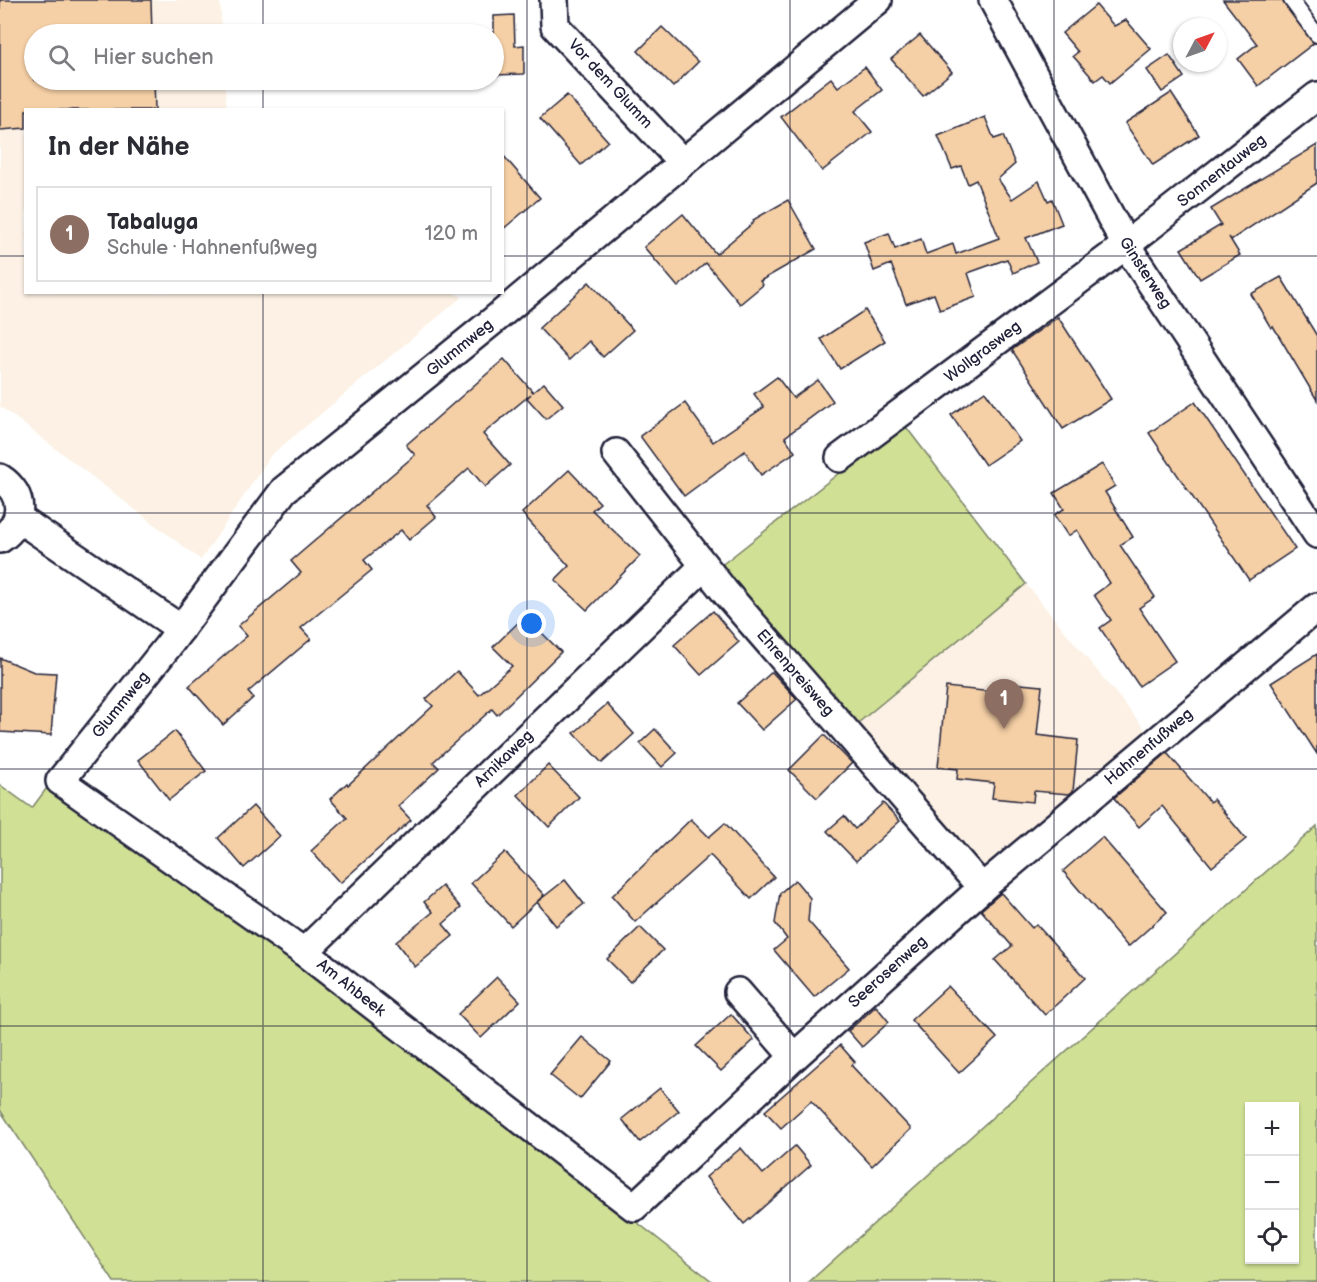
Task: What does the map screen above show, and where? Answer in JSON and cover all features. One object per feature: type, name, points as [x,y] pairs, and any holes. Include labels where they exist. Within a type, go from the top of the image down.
[{"type":"street","name":"Vor dem Glumm","points":[[554,0],[555,26],[682,162]]},
{"type":"street","name":"Glummweg","points":[[60,781],[181,629],[285,490],[494,320],[878,0]]},
{"type":"street","name":"Ginsterweg","points":[[993,0],[1126,245],[1317,534]]},
{"type":"street","name":"Sonnentauweg","points":[[1126,245],[1317,96]]},
{"type":"street","name":"Wollgrasweg","points":[[840,459],[1126,245]]},
{"type":"street","name":"Ehrenpreisweg","points":[[616,453],[704,566],[982,888]]},
{"type":"street","points":[[0,478],[14,490],[18,499],[18,518],[8,535],[0,539]]},
{"type":"street","points":[[18,518],[181,629]]},
{"type":"street","name":"Arnikaweg","points":[[304,952],[704,566]]},
{"type":"street","name":"Hahnenfußweg","points":[[982,888],[1317,607]]},
{"type":"street","name":"Am Ahbeek","points":[[60,781],[304,952],[634,1207]]},
{"type":"street","name":"Seerosenweg","points":[[634,1207],[794,1057],[982,888]]},
{"type":"street","points":[[738,992],[794,1057]]},
{"type":"lane","points":[[1291,0],[1317,35]]},
{"type":"shaded area","points":[[0,0],[220,0],[221,24],[24,24],[24,90],[225,90],[227,108],[24,108],[24,294],[456,294],[462,297],[271,455],[201,560],[0,406]]},
{"type":"shaded area","points":[[1026,584],[1150,735],[985,873],[858,723]]},
{"type":"green space","points":[[903,423],[1026,584],[858,723],[719,567]]},
{"type":"green space","points":[[52,781],[302,959],[713,1282],[114,1282],[0,1110],[0,785],[32,808]]},
{"type":"green space","points":[[1317,826],[1317,1282],[809,1282]]},
{"type":"building","points":[[0,0],[151,0],[152,24],[24,24],[24,90],[154,90],[155,108],[24,108],[24,128],[0,130]]},
{"type":"building","points":[[1223,0],[1282,0],[1314,43],[1258,86],[1238,59],[1257,44]]},
{"type":"building","points":[[1096,5],[1114,26],[1126,20],[1151,49],[1110,83],[1103,75],[1095,81],[1073,56],[1078,52],[1062,33]]},
{"type":"building","points":[[514,15],[515,46],[524,45],[524,74],[504,75],[504,24],[494,24],[494,16]]},
{"type":"building","points":[[662,27],[698,62],[673,87],[638,51]]},
{"type":"building","points":[[920,35],[952,72],[923,96],[891,59]]},
{"type":"building","points":[[1169,55],[1173,61],[1173,72],[1181,72],[1184,77],[1162,92],[1147,70]]},
{"type":"building","points":[[865,67],[882,90],[855,111],[872,132],[822,171],[781,117],[831,78],[838,87]]},
{"type":"building","points":[[1171,93],[1199,135],[1153,165],[1125,123]]},
{"type":"building","points":[[567,95],[608,141],[581,165],[540,118]]},
{"type":"building","points":[[985,117],[994,139],[1003,136],[1015,164],[998,179],[1012,199],[1039,181],[1048,201],[1052,199],[1062,224],[1026,238],[1037,262],[1013,273],[1007,259],[968,273],[976,297],[940,310],[934,294],[906,304],[891,264],[874,271],[864,242],[889,233],[895,249],[921,239],[926,254],[953,244],[956,254],[999,238],[976,180],[968,184],[961,166],[952,169],[938,136]]},
{"type":"building","points":[[1317,145],[1317,183],[1231,240],[1229,237],[1240,255],[1200,279],[1181,249],[1221,225],[1211,209]]},
{"type":"building","points":[[504,156],[540,198],[504,228]]},
{"type":"building","points":[[788,200],[816,249],[760,281],[763,285],[740,304],[706,263],[678,287],[644,247],[683,214],[716,254],[754,222],[753,220]]},
{"type":"building","points":[[1281,277],[1317,336],[1317,400],[1251,294]]},
{"type":"building","points":[[589,282],[633,330],[603,357],[589,341],[569,360],[539,328]]},
{"type":"building","points":[[865,310],[885,341],[840,369],[821,339]]},
{"type":"building","points":[[1058,317],[1111,399],[1063,429],[1012,350]]},
{"type":"building","points":[[504,359],[533,392],[544,383],[563,405],[546,419],[527,398],[531,394],[483,434],[510,465],[485,487],[469,468],[427,505],[436,517],[409,540],[401,530],[364,560],[372,570],[301,628],[311,639],[248,692],[253,698],[223,725],[189,686],[247,636],[238,626],[301,573],[291,561],[415,455],[406,445]]},
{"type":"building","points":[[777,377],[793,398],[818,380],[833,401],[785,437],[795,452],[761,475],[745,451],[684,496],[640,436],[685,403],[713,442],[764,407],[754,394]]},
{"type":"building","points":[[985,391],[1020,441],[985,465],[951,415]]},
{"type":"building","points":[[1195,402],[1295,549],[1249,580],[1149,433]]},
{"type":"building","points":[[1102,464],[1115,486],[1105,492],[1133,537],[1120,545],[1155,597],[1139,608],[1175,661],[1139,686],[1100,628],[1111,620],[1094,595],[1110,583],[1077,530],[1068,536],[1054,515],[1064,509],[1054,493]]},
{"type":"building","points":[[569,470],[600,503],[592,510],[640,556],[587,610],[555,580],[569,566],[522,513]]},
{"type":"building","points":[[713,611],[739,642],[701,675],[674,645]]},
{"type":"building","points":[[525,616],[561,652],[497,715],[492,709],[433,762],[439,768],[398,806],[411,820],[340,883],[311,851],[347,818],[330,799],[433,706],[426,699],[457,671],[479,695],[512,666],[493,647]]},
{"type":"building","points":[[1317,654],[1317,754],[1271,683]]},
{"type":"building","points":[[0,658],[34,672],[56,673],[51,735],[0,732]]},
{"type":"building","points":[[772,672],[797,699],[762,730],[737,703]]},
{"type":"building","points":[[998,682],[1042,686],[1037,735],[1078,740],[1073,791],[1069,794],[1034,791],[1033,802],[992,798],[994,783],[957,779],[958,769],[938,767],[946,687],[993,692]]},
{"type":"building","points":[[607,704],[634,734],[602,763],[574,733]]},
{"type":"building","points":[[655,729],[677,753],[662,767],[640,743]]},
{"type":"building","points":[[175,731],[206,771],[169,800],[138,760]]},
{"type":"building","points":[[824,735],[852,763],[817,798],[789,770]]},
{"type":"building","points":[[1167,753],[1210,802],[1213,799],[1246,839],[1212,867],[1162,806],[1139,827],[1114,798]]},
{"type":"building","points":[[548,765],[579,797],[549,827],[518,795]]},
{"type":"building","points":[[883,803],[900,821],[856,861],[827,831],[844,816],[855,829]]},
{"type":"building","points":[[253,806],[280,836],[244,868],[218,838]]},
{"type":"building","points":[[691,819],[709,837],[725,823],[774,877],[751,899],[710,855],[635,922],[612,896]]},
{"type":"building","points":[[1102,837],[1167,912],[1128,947],[1063,871]]},
{"type":"building","points":[[505,852],[544,895],[511,926],[471,883]]},
{"type":"building","points":[[565,880],[584,904],[556,926],[537,902]]},
{"type":"building","points":[[795,880],[810,898],[808,921],[849,968],[814,997],[774,950],[787,939],[775,923],[780,893]]},
{"type":"building","points":[[442,886],[461,908],[443,924],[453,936],[415,967],[396,942],[433,912],[424,902]]},
{"type":"building","points":[[1001,893],[1032,928],[1036,924],[1085,978],[1045,1015],[995,960],[1012,946],[981,910]]},
{"type":"building","points":[[640,927],[663,950],[630,982],[607,959]]},
{"type":"building","points":[[497,977],[520,1001],[481,1038],[458,1014]]},
{"type":"building","points":[[948,986],[997,1038],[959,1073],[911,1020]]},
{"type":"building","points":[[876,1006],[889,1022],[862,1047],[848,1031]]},
{"type":"building","points":[[731,1014],[754,1040],[721,1071],[696,1046]]},
{"type":"building","points":[[582,1037],[611,1061],[580,1099],[550,1075]]},
{"type":"building","points":[[840,1045],[855,1062],[851,1065],[911,1129],[872,1166],[811,1101],[781,1128],[765,1111]]},
{"type":"building","points":[[660,1088],[679,1111],[640,1142],[622,1119]]},
{"type":"building","points":[[795,1146],[811,1165],[744,1224],[706,1177],[741,1148],[763,1174]]},
{"type":"place","name":"Tabaluga","points":[[1004,729]]}]
